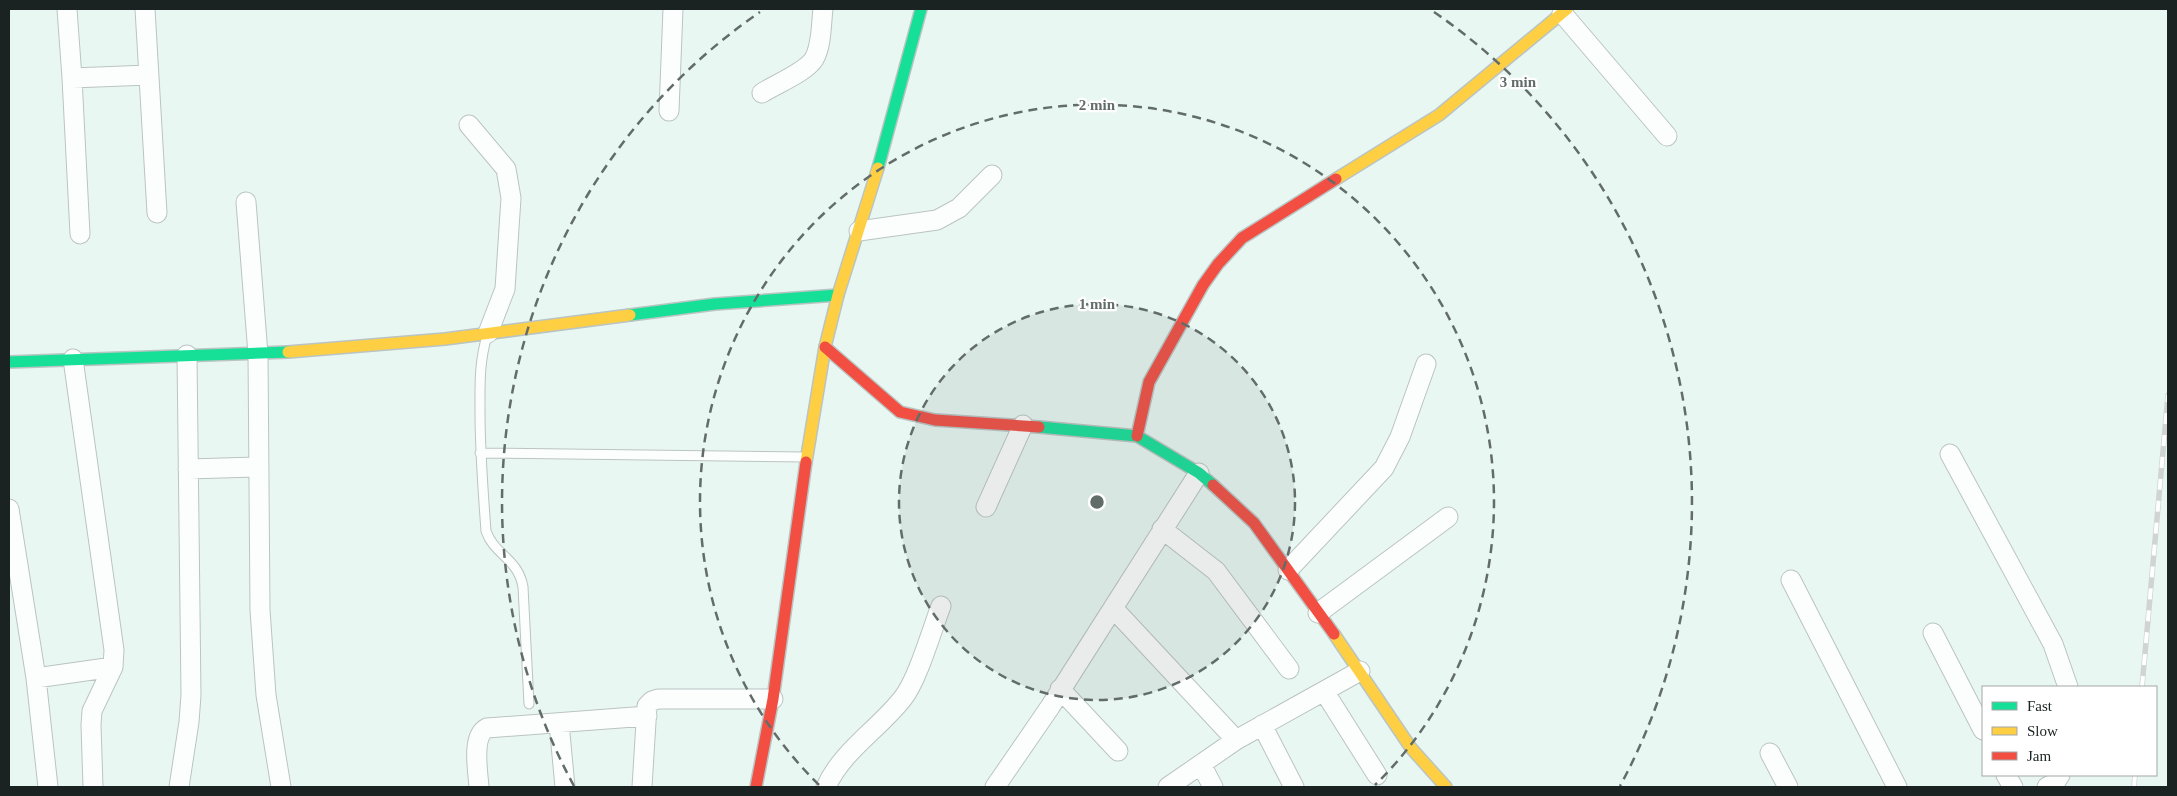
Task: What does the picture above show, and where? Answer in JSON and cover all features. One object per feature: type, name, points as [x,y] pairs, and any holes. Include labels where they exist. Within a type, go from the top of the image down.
[{"type":"street","points":[[67,9],[80,234]]},
{"type":"street","points":[[145,9],[156,213]]},
{"type":"street","points":[[669,111],[673,9]]},
{"type":"street","points":[[762,93],[807,66],[814,58],[819,46],[823,9]]},
{"type":"street","points":[[756,787],[773,699],[807,457],[825,347],[838,295],[859,231],[921,9]]},
{"type":"street","points":[[1136,436],[1149,382],[1202,285],[1242,238],[1439,115],[1565,11],[1667,136]]},
{"type":"street","points":[[72,78],[149,75]]},
{"type":"street","points":[[469,125],[506,169],[511,198],[505,289],[488,333]]},
{"type":"street","points":[[859,231],[937,220],[959,208],[992,175]]},
{"type":"street","points":[[246,202],[258,354],[260,610],[264,675],[281,787]]},
{"type":"street","points":[[9,362],[73,358],[258,354],[488,333],[716,304],[838,295]]},
{"type":"street","points":[[825,347],[900,412],[935,420],[1023,425],[1136,436],[1199,473],[1254,523],[1360,671],[1411,748],[1446,787]]},
{"type":"street","points":[[179,787],[191,696],[187,355]]},
{"type":"street","points":[[73,358],[114,650],[113,667],[92,711],[90,724],[93,787]]},
{"type":"street","points":[[1288,570],[1384,468],[1400,437],[1426,364]]},
{"type":"street","points":[[986,508],[1023,425]]},
{"type":"street","points":[[1950,454],[2053,644],[2068,686]]},
{"type":"street","points":[[188,469],[259,467]]},
{"type":"street","points":[[995,787],[1050,708],[1060,689],[1114,608],[1199,473]]},
{"type":"street","points":[[9,509],[36,678],[48,787]]},
{"type":"street","points":[[1318,613],[1448,517]]},
{"type":"street","points":[[1162,529],[1216,571],[1289,668]]},
{"type":"street","points":[[1791,580],[1897,787]]},
{"type":"street","points":[[826,787],[837,766],[904,697],[918,667],[941,606]]},
{"type":"street","points":[[1114,608],[1236,740]]},
{"type":"street","points":[[1933,633],[1982,728]]},
{"type":"street","points":[[36,678],[113,667]]},
{"type":"street","points":[[1168,787],[1236,740],[1360,671]]},
{"type":"street","points":[[1060,689],[1118,751]]},
{"type":"street","points":[[1324,691],[1378,775]]},
{"type":"street","points":[[642,787],[647,706],[652,702],[658,699],[773,699]]},
{"type":"street","points":[[479,787],[477,741],[483,730],[487,728],[647,716]]},
{"type":"street","points":[[559,723],[565,787]]},
{"type":"street","points":[[1262,726],[1294,787]]},
{"type":"street","points":[[1770,754],[1788,787]]},
{"type":"street","points":[[1201,764],[1213,787]]},
{"type":"street","points":[[2007,776],[2013,787]]},
{"type":"street","points":[[2047,787],[2056,782],[2059,776]]},
{"type":"lane","points":[[488,333],[482,352],[480,374],[480,453],[486,531],[490,540],[521,573],[529,704]]},
{"type":"lane","points":[[480,453],[807,457]]},
{"type":"railway","points":[[2142,686],[2168,395]]},
{"type":"railway","points":[[2134,787],[2135,776]]},
{"type":"traffic: fast","points":[[878,168],[921,9]]},
{"type":"traffic: fast","points":[[630,315],[715,304],[838,295]]},
{"type":"traffic: fast","points":[[9,362],[288,352]]},
{"type":"traffic: fast","points":[[1039,427],[1137,436],[1199,473],[1213,485]]},
{"type":"traffic: slow","points":[[1336,179],[1439,115],[1567,9]]},
{"type":"traffic: slow","points":[[806,462],[825,347],[838,295],[878,168]]},
{"type":"traffic: slow","points":[[288,352],[445,339],[630,315]]},
{"type":"traffic: slow","points":[[1334,634],[1411,748],[1446,787]]},
{"type":"traffic: jam","points":[[1137,436],[1149,382],[1203,285],[1218,264],[1242,238],[1336,179]]},
{"type":"traffic: jam","points":[[825,347],[900,412],[935,420],[1039,427]]},
{"type":"traffic: jam","points":[[756,787],[773,699],[806,462]]},
{"type":"traffic: jam","points":[[1213,485],[1254,523],[1334,634]]}]
